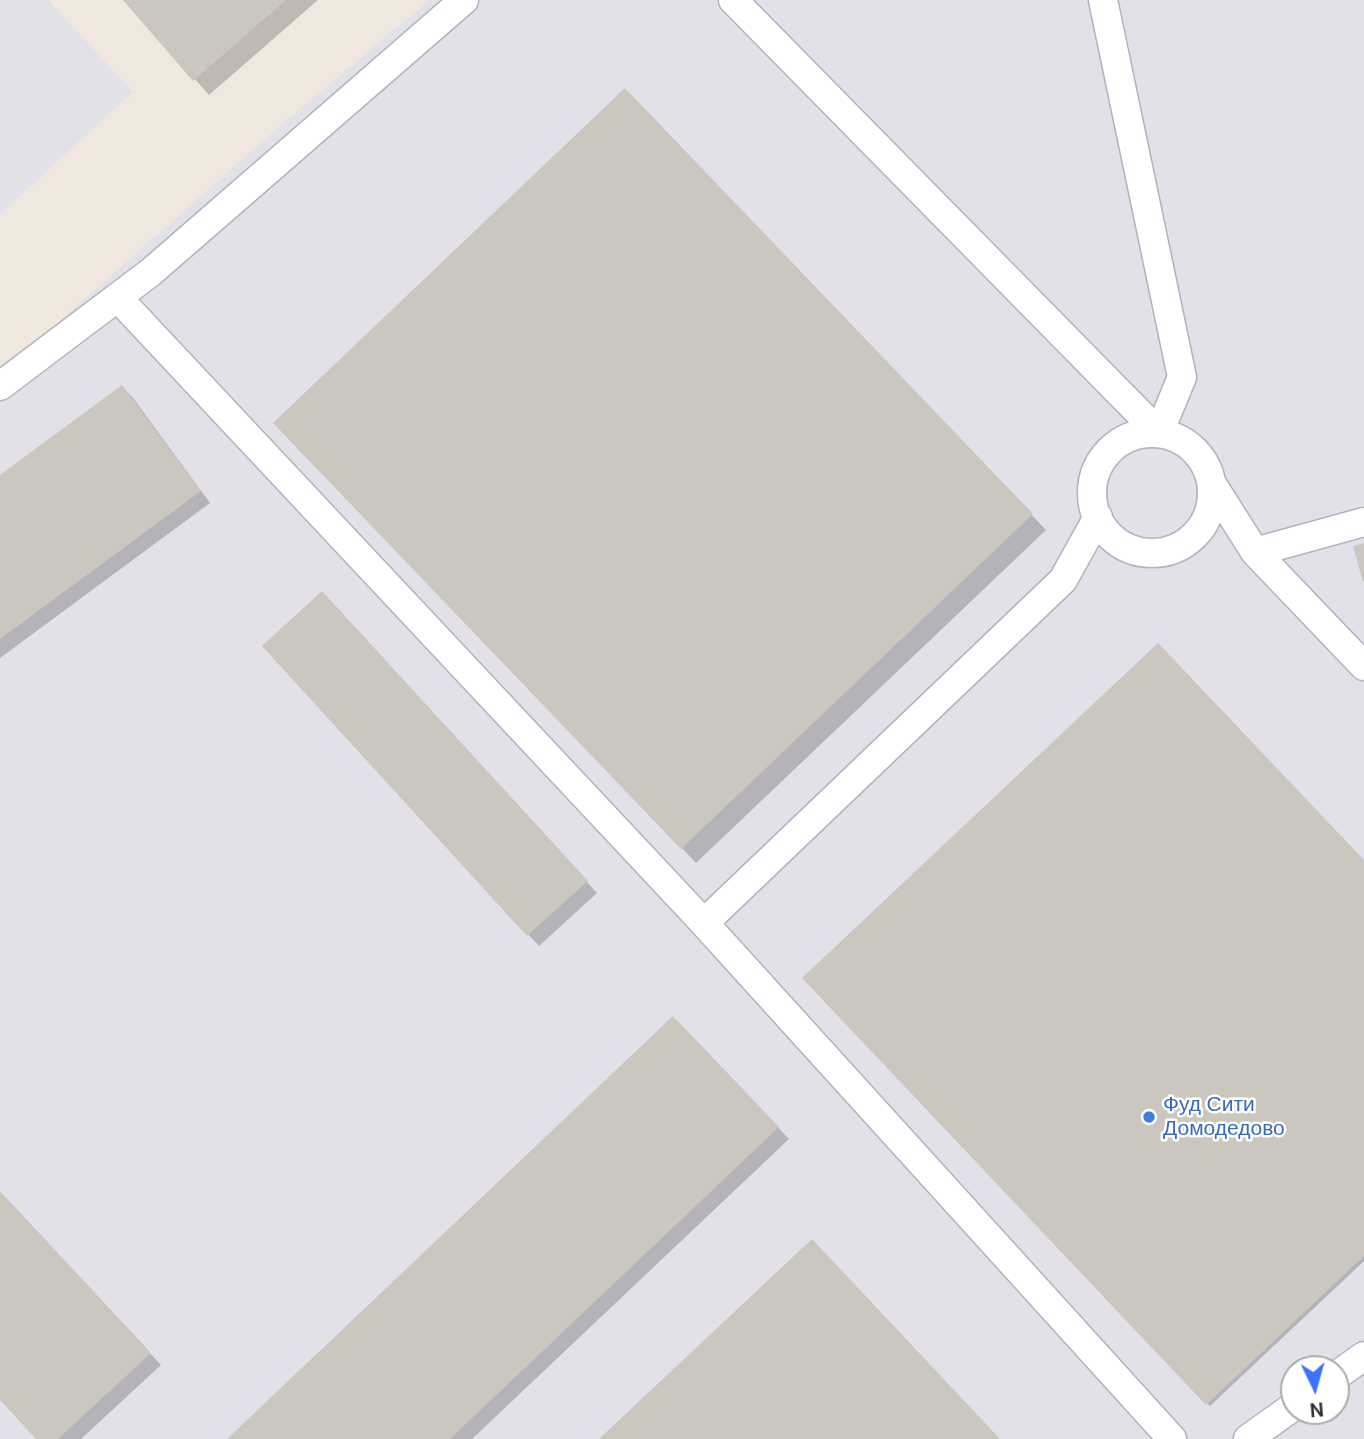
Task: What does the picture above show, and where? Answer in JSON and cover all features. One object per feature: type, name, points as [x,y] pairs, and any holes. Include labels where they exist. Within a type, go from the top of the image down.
[{"type":"lane","points":[[0,386],[118,298],[464,0]]},
{"type":"lane","points":[[733,0],[1159,433]]},
{"type":"lane","points":[[1103,0],[1182,377],[1159,433]]},
{"type":"lane","points":[[118,298],[704,923],[1172,1439]]},
{"type":"lane","points":[[1212,484],[1212,499],[1201,528],[1190,540],[1169,550],[1146,553],[1117,541],[1106,531],[1093,503],[1096,472],[1115,446],[1128,438],[1159,433],[1188,445],[1199,456],[1212,484],[1255,552],[1364,666]]},
{"type":"lane","points":[[704,923],[1063,580],[1098,517]]},
{"type":"lane","points":[[1255,552],[1364,522]]},
{"type":"lane","points":[[1248,1439],[1280,1416]]},
{"type":"shaded area","points":[[0,0],[48,0],[133,92],[0,214]]},
{"type":"shaded area","points":[[429,0],[1364,0],[1364,1439],[0,1439],[0,374],[280,126]]},
{"type":"building","points":[[123,0],[286,0],[193,81]]},
{"type":"building","points":[[625,88],[1033,514],[681,849],[273,423]]},
{"type":"building","points":[[122,385],[201,491],[0,639],[0,475]]},
{"type":"building","points":[[1364,543],[1364,581],[1363,582],[1353,546]]},
{"type":"building","points":[[322,591],[588,881],[527,936],[262,646]]},
{"type":"building","name":"Фуд Сити Домодедово","points":[[1158,643],[1364,860],[1364,1256],[1206,1405],[802,978]]},
{"type":"building","points":[[673,1016],[779,1127],[450,1439],[227,1439]]},
{"type":"building","points":[[0,1191],[151,1353],[58,1439],[36,1439],[0,1400]]},
{"type":"building","points":[[812,1239],[1000,1439],[599,1439]]},
{"type":"place","name":"Фуд Сити Домодедово","points":[[1149,1117]]}]
